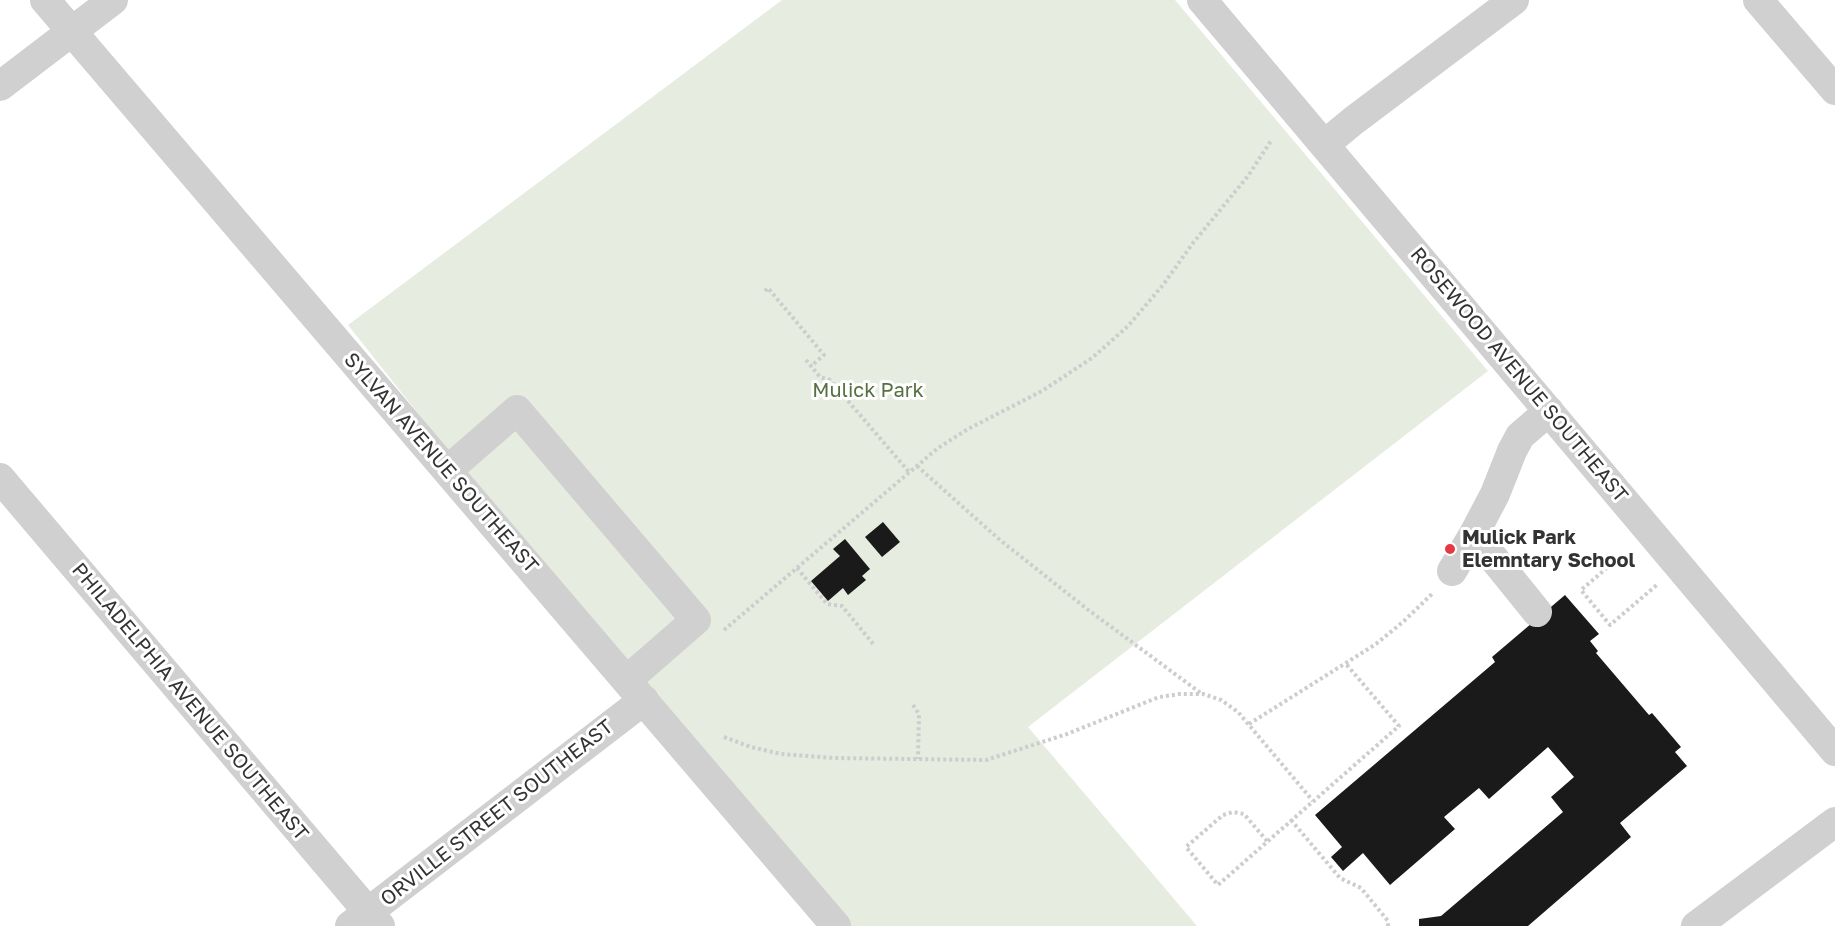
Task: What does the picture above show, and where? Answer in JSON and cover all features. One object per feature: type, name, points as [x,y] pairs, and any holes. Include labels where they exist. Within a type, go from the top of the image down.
[{"type":"street","name":"SYLVAN AVENUE SOUTHEAST","points":[[45,0],[836,926]]},
{"type":"street","points":[[0,86],[113,0]]},
{"type":"street","name":"ROSEWOOD AVENUE SOUTHEAST","points":[[1202,0],[1835,751]]},
{"type":"street","points":[[1324,145],[1514,0]]},
{"type":"street","points":[[1758,0],[1835,90]]},
{"type":"street","name":"ORVILLE STREET SOUTHEAST","points":[[366,921],[635,690],[696,620],[518,410],[448,470]]},
{"type":"street","points":[[1452,571],[1474,534],[1520,436],[1549,411]]},
{"type":"street","name":"PHILADELPHIA AVENUE SOUTHEAST","points":[[0,478],[366,921]]},
{"type":"street","points":[[1474,534],[1537,612]]},
{"type":"street","points":[[1696,926],[1835,822]]},
{"type":"path","points":[[716,637],[938,448],[968,429],[1042,391],[1092,358],[1119,334],[1163,285],[1193,243],[1248,176],[1271,141]]},
{"type":"path","points":[[765,291],[768,288],[824,355],[811,366]]},
{"type":"path","points":[[806,360],[820,377],[830,380],[909,472]]},
{"type":"path","points":[[917,466],[1009,546],[1087,609],[1203,694],[1221,700],[1238,711],[1313,801]]},
{"type":"path","points":[[1621,556],[1581,590],[1610,625],[1679,566]]},
{"type":"path","points":[[797,568],[827,604],[842,606],[873,645]]},
{"type":"path","points":[[1249,724],[1346,664],[1404,621],[1431,596],[1452,571]]},
{"type":"path","points":[[1267,842],[1244,814],[1233,812],[1223,815],[1186,847],[1218,885],[1267,842],[1291,820],[1399,726],[1346,664]]},
{"type":"path","points":[[724,737],[751,747],[781,754],[834,758],[986,760],[1067,734],[1159,697],[1203,694]]},
{"type":"path","points":[[913,705],[919,714],[918,759]]},
{"type":"path","points":[[1291,820],[1340,878],[1361,888],[1388,921],[1388,926]]},
{"type":"green space","name":"Mulick Park","points":[[782,0],[1175,0],[1488,371],[1028,727],[1197,926],[845,926],[669,730],[348,325]]},
{"type":"building","points":[[883,522],[900,542],[882,557],[865,537]]},
{"type":"building","points":[[845,539],[870,569],[862,576],[866,580],[848,595],[843,588],[828,601],[811,581],[840,556],[833,549]]},
{"type":"building","points":[[1565,595],[1599,634],[1590,641],[1598,651],[1596,653],[1649,715],[1652,713],[1681,747],[1675,752],[1687,766],[1620,823],[1631,837],[1528,926],[1419,926],[1419,919],[1441,916],[1563,812],[1551,797],[1574,777],[1548,747],[1489,799],[1479,788],[1444,817],[1455,829],[1390,885],[1363,853],[1343,871],[1331,857],[1342,847],[1315,815],[1495,662],[1492,657]]},
{"type":"place","name":"Mulick Park Elemntary School","points":[[1450,549]]}]
